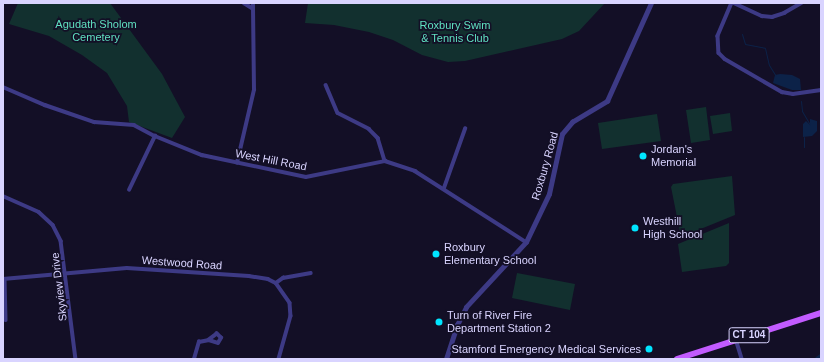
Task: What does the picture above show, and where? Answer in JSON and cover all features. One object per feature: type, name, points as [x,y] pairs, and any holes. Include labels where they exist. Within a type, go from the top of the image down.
[{"type":"main road","name":"CT 104","points":[[677,359],[821,312]]},
{"type":"street","points":[[244,3],[252,8]]},
{"type":"street","points":[[237,163],[254,90],[253,3]]},
{"type":"street","name":"Roxbury Road","points":[[446,359],[457,325],[466,307],[526,242],[549,194],[562,134],[572,122],[607,101],[651,3]]},
{"type":"street","points":[[801,3],[784,13],[772,17],[762,16],[733,3],[718,36],[719,53],[725,59],[782,92],[794,94],[821,90]]},
{"type":"street","points":[[326,85],[338,112],[369,129],[378,138],[385,161]]},
{"type":"street","name":"West Hill Road","points":[[3,87],[45,105],[94,122],[134,125],[187,150],[237,163],[308,177],[385,161],[416,171],[526,242]]},
{"type":"street","points":[[444,188],[464,129]]},
{"type":"street","points":[[129,190],[155,136]]},
{"type":"street","name":"Skyview Drive","points":[[3,196],[30,207],[49,220],[61,241],[67,272],[76,359]]},
{"type":"street","name":"Westwood Road","points":[[4,279],[67,272],[126,268],[249,276],[276,283]]},
{"type":"street","points":[[279,359],[291,316],[290,303],[276,283],[283,278],[304,272],[311,273]]},
{"type":"street","points":[[4,279],[6,320]]},
{"type":"street","points":[[736,339],[742,359]]},
{"type":"street","points":[[194,359],[197,345],[209,340]]},
{"type":"green space","name":"Agudath Sholom Cemetery","points":[[18,3],[110,3],[162,74],[185,117],[172,138],[129,122],[127,106],[107,73],[82,55],[49,36],[9,24]]},
{"type":"green space","name":"Roxbury Swim & Tennis Club","points":[[308,3],[605,3],[579,31],[562,39],[465,61],[448,62],[422,55],[393,40],[369,32],[334,25],[305,23]]},
{"type":"green space","points":[[706,107],[710,140],[691,143],[686,110]]},
{"type":"green space","points":[[730,113],[732,131],[713,134],[710,116]]},
{"type":"green space","points":[[657,114],[661,141],[602,149],[598,123]]},
{"type":"green space","points":[[732,176],[735,215],[681,237],[671,187],[673,184]]},
{"type":"green space","points":[[729,223],[729,263],[726,266],[682,272],[678,244]]},
{"type":"green space","points":[[517,273],[575,284],[570,310],[512,298]]},
{"type":"water","points":[[775,75],[792,75],[800,79],[801,90],[792,90],[773,83]]},
{"type":"water","points":[[810,119],[817,121],[817,131],[812,136],[803,137],[803,124],[806,121],[810,125]]},
{"type":"waterway","points":[[742,34],[745,44],[765,48],[769,65],[776,76]]},
{"type":"waterway","points":[[801,101],[802,111],[810,125]]},
{"type":"waterway","points":[[804,137],[804,147]]},
{"type":"place","name":"Jordan's Memorial","points":[[643,156]]},
{"type":"place","name":"Westhill High School","points":[[635,228]]},
{"type":"place","name":"Roxbury Elementary School","points":[[436,254]]},
{"type":"place","name":"Turn of River Fire Department Station 2","points":[[439,322]]},
{"type":"place","name":"Stamford Emergency Medical Services","points":[[649,349]]}]
